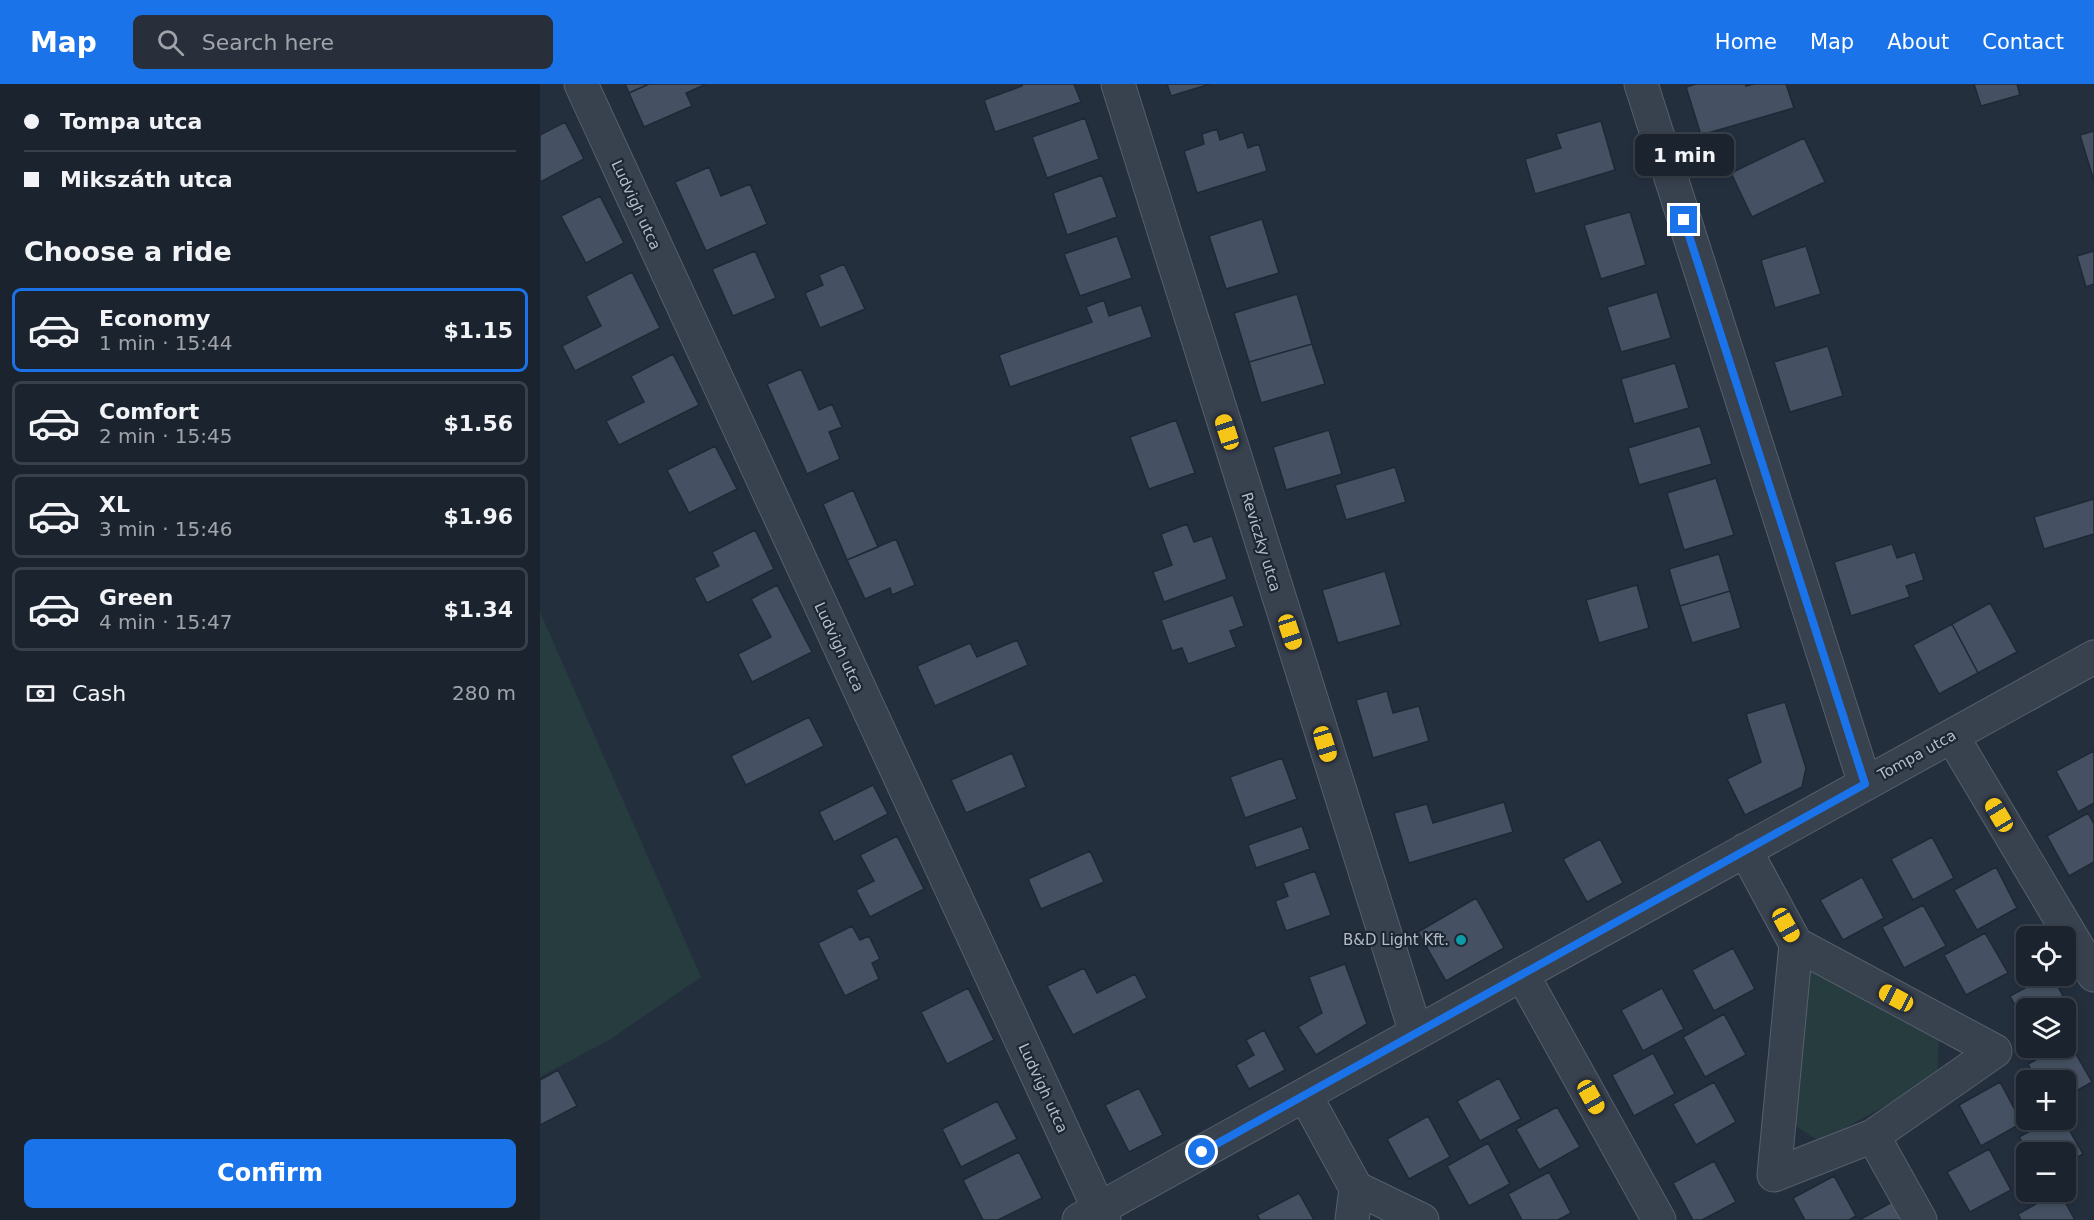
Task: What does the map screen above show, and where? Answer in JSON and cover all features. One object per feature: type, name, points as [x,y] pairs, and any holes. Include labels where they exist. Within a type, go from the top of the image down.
[{"type":"street","name":"Ludvigh utca","points":[[580,84],[1094,1216]]},
{"type":"street","name":"Reviczky utca","points":[[1118,84],[1416,1033]]},
{"type":"street","points":[[1641,84],[1865,784]]},
{"type":"street","name":"Tompa utca","points":[[1094,1216],[1305,1095],[2094,657]]},
{"type":"street","points":[[1952,736],[2094,975]]},
{"type":"street","points":[[1745,850],[1796,944],[1995,1051],[1873,1136],[1774,1175],[1796,944]]},
{"type":"street","points":[[1522,974],[1659,1220]]},
{"type":"street","points":[[1305,1095],[1356,1188],[1422,1220]]},
{"type":"street","points":[[1873,1136],[1920,1220]]},
{"type":"street","points":[[1352,1220],[1356,1188]]},
{"type":"green space","points":[[540,612],[701,977],[609,1040],[540,1077]]},
{"type":"green space","points":[[1805,969],[1939,1038],[1937,1077],[1820,1142],[1787,1120]]},
{"type":"building","points":[[625,84],[649,84],[629,93]]},
{"type":"building","points":[[649,84],[706,84],[686,93],[692,106],[644,127],[629,93]]},
{"type":"building","points":[[1022,84],[1074,84],[1081,102],[995,132],[984,100],[1022,86]]},
{"type":"building","points":[[1167,84],[1210,84],[1171,96]]},
{"type":"building","points":[[1696,84],[1746,84],[1746,86],[1786,84],[1794,108],[1701,135],[1686,87]]},
{"type":"building","points":[[1974,84],[2017,84],[2020,95],[1981,106]]},
{"type":"building","points":[[1085,118],[1099,159],[1047,178],[1032,137]]},
{"type":"building","points":[[1601,121],[1615,170],[1535,194],[1525,159],[1561,148],[1556,134]]},
{"type":"building","points":[[565,122],[584,159],[540,182],[540,135]]},
{"type":"building","points":[[1217,129],[1220,140],[1243,132],[1248,148],[1259,144],[1267,171],[1197,193],[1184,151],[1204,144],[1202,134]]},
{"type":"building","points":[[2094,131],[2094,181],[2080,135]]},
{"type":"building","points":[[1804,138],[1825,182],[1752,217],[1731,173]]},
{"type":"building","points":[[709,167],[721,196],[750,184],[767,224],[706,251],[675,182]]},
{"type":"building","points":[[1102,175],[1117,217],[1067,235],[1053,193]]},
{"type":"building","points":[[600,196],[624,243],[586,263],[561,216]]},
{"type":"building","points":[[1630,212],[1646,265],[1601,279],[1584,225]]},
{"type":"building","points":[[1262,219],[1279,273],[1226,289],[1209,236]]},
{"type":"building","points":[[1117,236],[1132,278],[1080,296],[1064,254]]},
{"type":"building","points":[[1806,246],[1821,294],[1775,308],[1761,260]]},
{"type":"building","points":[[755,251],[776,298],[733,316],[712,269]]},
{"type":"building","points":[[2094,251],[2094,284],[2086,287],[2077,256]]},
{"type":"building","points":[[844,264],[865,309],[820,328],[805,293],[823,285],[819,275]]},
{"type":"building","points":[[632,272],[660,328],[575,371],[562,346],[601,326],[586,296]]},
{"type":"building","points":[[1657,292],[1671,338],[1621,352],[1607,307]]},
{"type":"building","points":[[1297,294],[1312,344],[1249,362],[1234,313]]},
{"type":"building","points":[[1104,300],[1109,316],[1141,305],[1152,337],[1010,387],[999,355],[1092,322],[1086,307]]},
{"type":"building","points":[[1312,344],[1325,384],[1261,403],[1249,362]]},
{"type":"building","points":[[1828,346],[1843,396],[1790,412],[1774,362]]},
{"type":"building","points":[[673,354],[699,405],[619,445],[606,421],[644,402],[631,376]]},
{"type":"building","points":[[1675,363],[1689,408],[1634,424],[1621,379]]},
{"type":"building","points":[[801,369],[819,410],[832,404],[842,427],[829,432],[840,459],[807,474],[767,384]]},
{"type":"building","points":[[1176,420],[1195,473],[1149,489],[1130,437]]},
{"type":"building","points":[[1700,426],[1712,464],[1639,485],[1628,448]]},
{"type":"building","points":[[1329,430],[1342,474],[1286,490],[1273,447]]},
{"type":"building","points":[[715,446],[737,489],[689,513],[667,470]]},
{"type":"building","points":[[1395,467],[1406,502],[1346,520],[1335,485]]},
{"type":"building","points":[[1716,478],[1734,535],[1684,550],[1667,493]]},
{"type":"building","points":[[853,490],[878,547],[847,560],[823,504]]},
{"type":"building","points":[[2094,499],[2094,534],[2044,549],[2034,517]]},
{"type":"building","points":[[1187,524],[1194,542],[1212,536],[1227,579],[1164,602],[1153,572],[1172,565],[1161,534]]},
{"type":"building","points":[[755,530],[774,569],[707,603],[694,578],[719,566],[712,552]]},
{"type":"building","points":[[896,539],[915,585],[892,595],[890,588],[865,599],[847,560]]},
{"type":"building","points":[[1892,544],[1897,558],[1915,552],[1924,580],[1906,586],[1910,597],[1851,616],[1834,562]]},
{"type":"building","points":[[1719,554],[1730,591],[1680,606],[1669,569]]},
{"type":"building","points":[[1385,571],[1401,625],[1338,643],[1322,590]]},
{"type":"building","points":[[777,585],[812,652],[752,682],[738,654],[771,637],[751,599]]},
{"type":"building","points":[[1637,585],[1649,628],[1599,643],[1586,600]]},
{"type":"building","points":[[1730,591],[1741,628],[1692,643],[1680,606]]},
{"type":"building","points":[[1233,595],[1244,626],[1230,631],[1236,647],[1188,664],[1182,648],[1172,651],[1161,620]]},
{"type":"building","points":[[1990,603],[2017,652],[1978,673],[1952,624]]},
{"type":"building","points":[[1952,624],[1978,673],[1939,694],[1913,645]]},
{"type":"building","points":[[1017,640],[1028,665],[935,706],[917,666],[970,643],[977,657]]},
{"type":"building","points":[[1387,691],[1393,713],[1419,706],[1429,741],[1373,758],[1356,700]]},
{"type":"building","points":[[1785,702],[1806,768],[1802,787],[1745,815],[1727,779],[1761,762],[1746,714]]},
{"type":"building","points":[[809,717],[824,746],[746,785],[731,756]]},
{"type":"building","points":[[2094,751],[2094,803],[2078,812],[2056,771]]},
{"type":"building","points":[[1012,753],[1026,787],[966,813],[951,780]]},
{"type":"building","points":[[1282,758],[1297,799],[1245,818],[1230,777]]},
{"type":"building","points":[[873,785],[888,814],[834,842],[819,812]]},
{"type":"building","points":[[1504,802],[1513,832],[1409,863],[1394,813],[1427,804],[1433,823]]},
{"type":"building","points":[[2088,813],[2094,824],[2094,862],[2069,876],[2047,836]]},
{"type":"building","points":[[1302,826],[1310,849],[1256,868],[1248,845]]},
{"type":"building","points":[[897,836],[924,889],[870,917],[856,890],[874,881],[860,855]]},
{"type":"building","points":[[1932,837],[1954,878],[1913,900],[1891,859]]},
{"type":"building","points":[[1600,839],[1623,883],[1587,902],[1563,859]]},
{"type":"building","points":[[1090,851],[1104,882],[1041,909],[1028,879]]},
{"type":"building","points":[[1996,867],[2017,908],[1977,930],[1954,890]]},
{"type":"building","points":[[1315,871],[1331,915],[1286,931],[1275,901],[1288,896],[1283,883]]},
{"type":"building","points":[[1862,877],[1884,918],[1843,940],[1820,900]]},
{"type":"building","name":"B&D Light Kft.","points":[[1476,898],[1504,948],[1446,981],[1418,932]]},
{"type":"building","points":[[1923,905],[1946,946],[1904,968],[1882,927]]},
{"type":"building","points":[[852,926],[860,940],[869,936],[880,959],[872,963],[879,979],[845,996],[818,943]]},
{"type":"building","points":[[1985,933],[2008,973],[1966,995],[1944,955]]},
{"type":"building","points":[[1733,948],[1755,989],[1714,1011],[1692,970]]},
{"type":"building","points":[[1345,964],[1367,1024],[1316,1055],[1298,1027],[1322,1013],[1309,977]]},
{"type":"building","points":[[1084,968],[1097,993],[1135,974],[1147,998],[1073,1035],[1047,986]]},
{"type":"building","points":[[2029,986],[2058,986],[2064,998],[2016,998],[2016,1008],[2010,996]]},
{"type":"building","points":[[968,988],[994,1040],[947,1064],[921,1012]]},
{"type":"building","points":[[1662,988],[1684,1029],[1643,1051],[1621,1010]]},
{"type":"building","points":[[1724,1014],[1746,1055],[1705,1077],[1683,1037]]},
{"type":"building","points":[[1264,1030],[1285,1070],[1249,1089],[1236,1065],[1254,1055],[1246,1040]]},
{"type":"building","points":[[1653,1053],[1675,1094],[1634,1116],[1612,1075]]},
{"type":"building","points":[[2076,1054],[2092,1082],[2076,1091],[2076,1070],[2031,1070],[2028,1064],[2039,1058],[2076,1058]]},
{"type":"building","points":[[558,1070],[577,1106],[540,1125],[540,1080]]},
{"type":"building","points":[[1499,1078],[1521,1119],[1480,1141],[1457,1101]]},
{"type":"building","points":[[1714,1082],[1736,1122],[1696,1145],[1673,1104]]},
{"type":"building","points":[[2000,1082],[2016,1112],[2016,1126],[1981,1146],[1959,1105]]},
{"type":"building","points":[[1139,1088],[1163,1135],[1129,1152],[1105,1105]]},
{"type":"building","points":[[997,1101],[1017,1139],[961,1167],[942,1129]]},
{"type":"building","points":[[1557,1107],[1580,1147],[1539,1170],[1516,1129]]},
{"type":"building","points":[[1428,1116],[1450,1157],[1409,1179],[1387,1139]]},
{"type":"building","points":[[2032,1130],[2069,1130],[2083,1154],[2076,1158],[2076,1142],[2022,1142],[2019,1137]]},
{"type":"building","points":[[1488,1143],[1510,1184],[1469,1206],[1447,1166]]},
{"type":"building","points":[[1989,1149],[2011,1190],[1970,1212],[1947,1172]]},
{"type":"building","points":[[1019,1152],[1042,1198],[998,1220],[983,1220],[963,1180]]},
{"type":"building","points":[[1714,1161],[1736,1202],[1702,1220],[1693,1220],[1673,1183]]},
{"type":"building","points":[[1549,1172],[1571,1213],[1558,1220],[1522,1220],[1508,1194]]},
{"type":"building","points":[[1834,1176],[1856,1216],[1849,1220],[1805,1220],[1793,1198]]},
{"type":"building","points":[[1299,1193],[1314,1220],[1260,1220],[1257,1215]]},
{"type":"building","points":[[1894,1201],[1905,1220],[1859,1220]]},
{"type":"building","points":[[2039,1202],[2065,1202],[2075,1220],[2021,1220],[2018,1214]]},
{"type":"place","name":"B&D Light Kft.","points":[[1461,940]]},
{"type":"route","points":[[1202,1152],[1865,784],[1684,220]]}]
